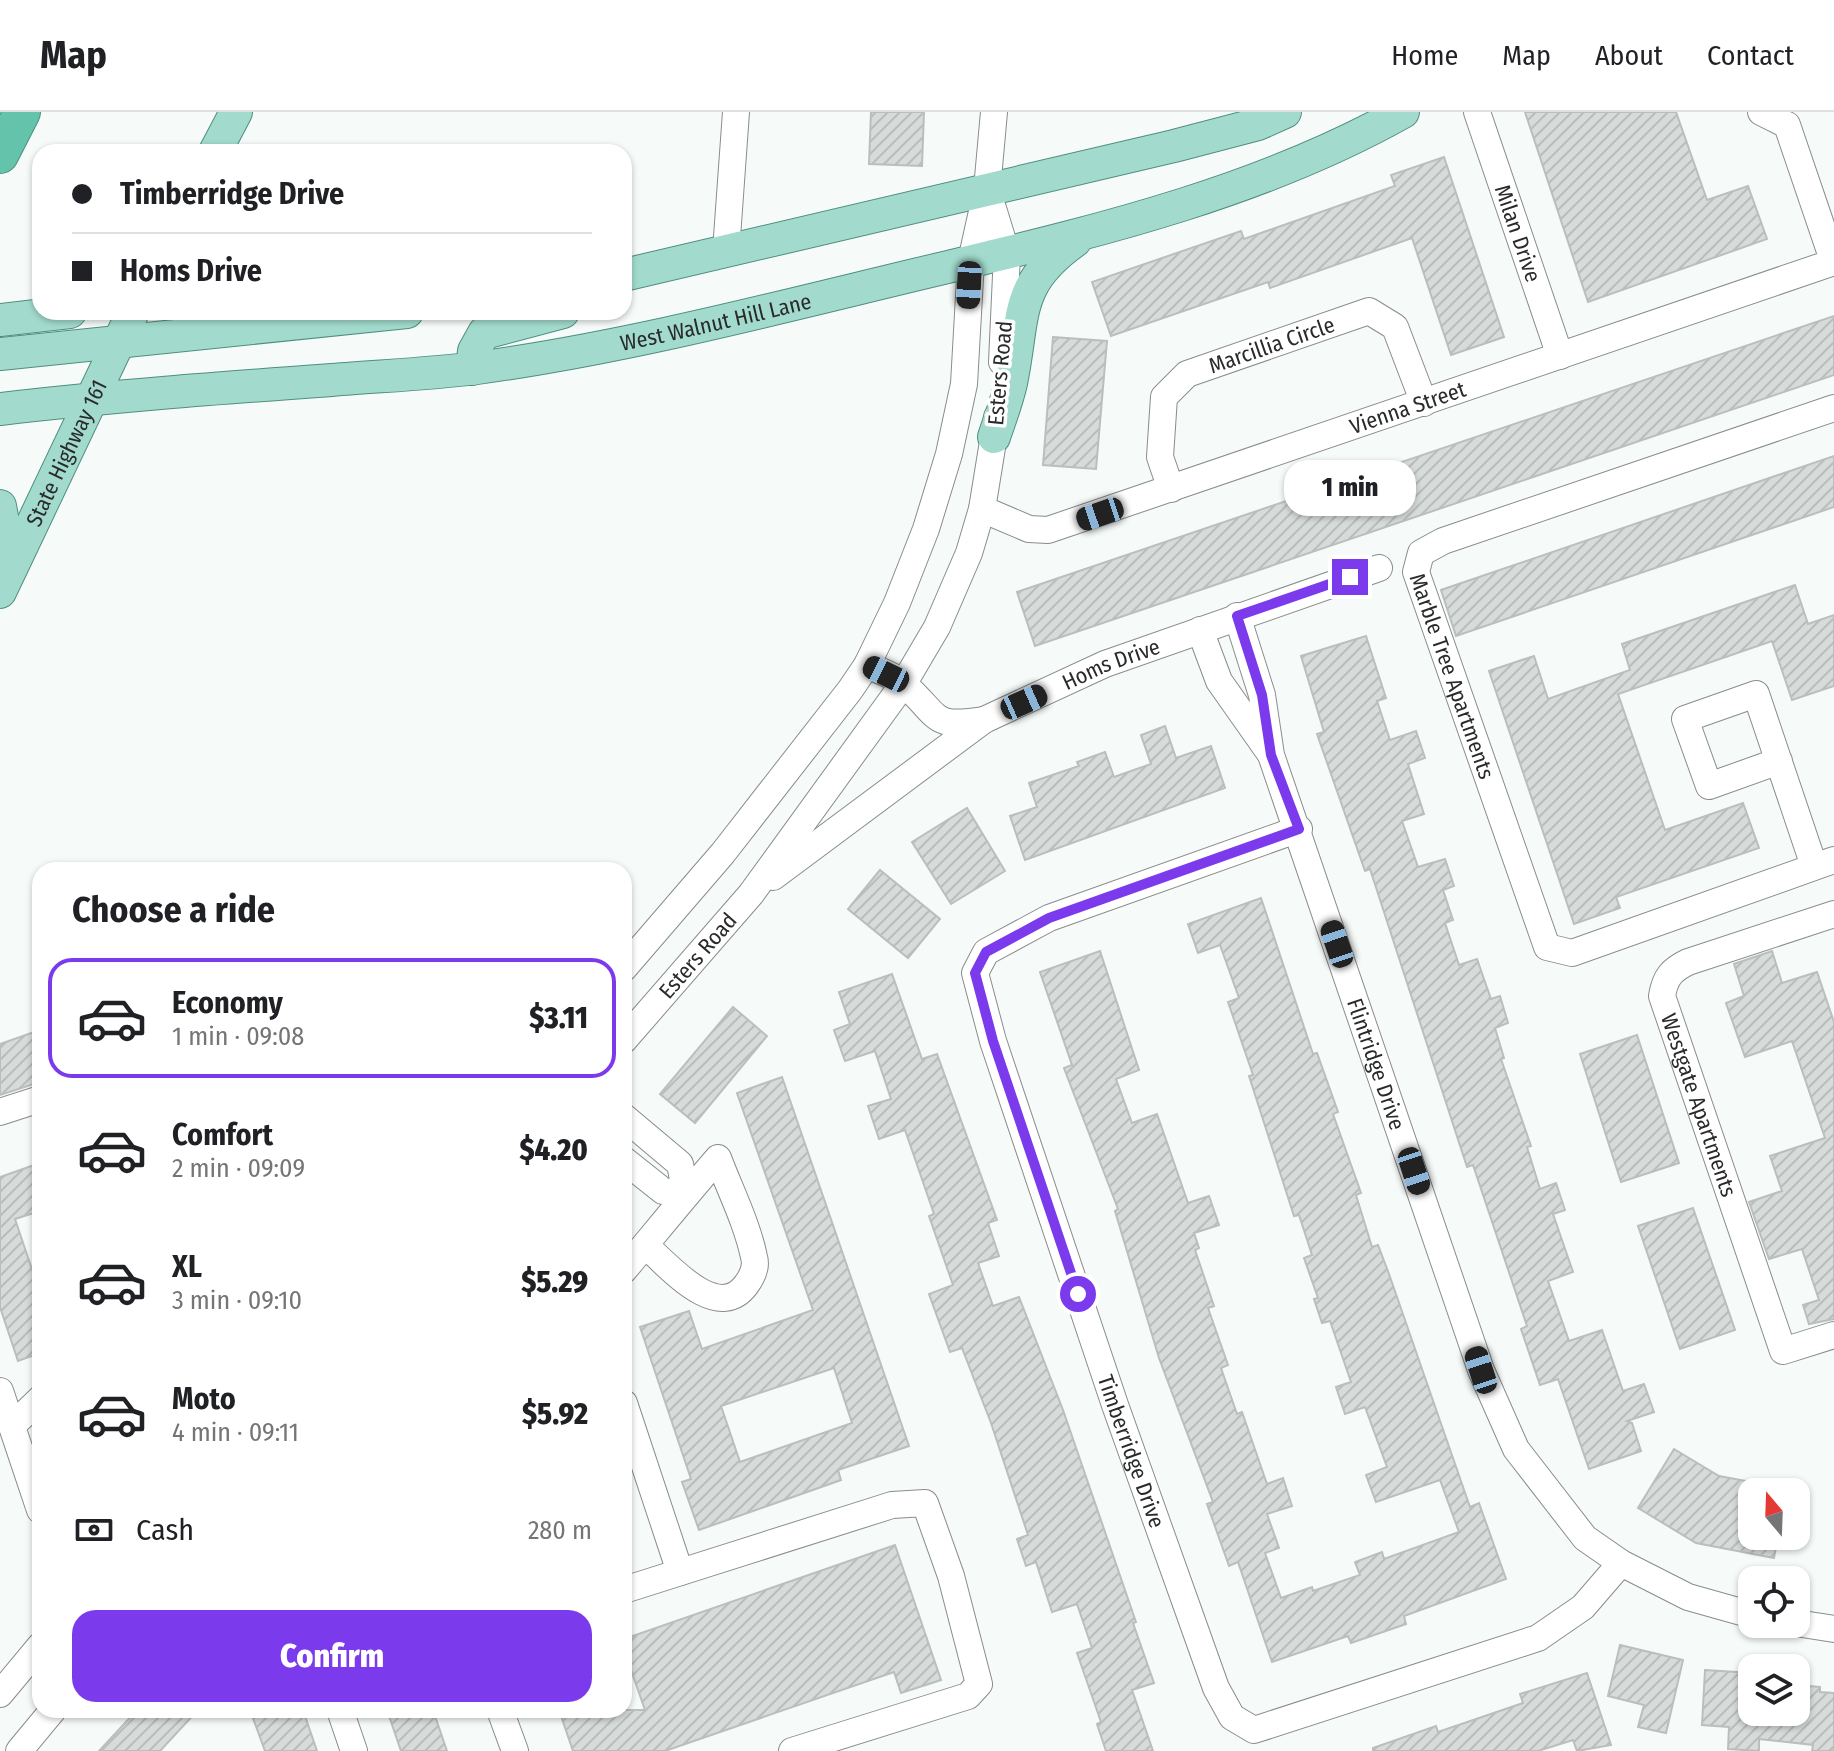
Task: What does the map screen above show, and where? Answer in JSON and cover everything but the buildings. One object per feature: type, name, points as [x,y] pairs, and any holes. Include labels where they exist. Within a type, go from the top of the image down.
[{"type":"highway","points":[[0,155],[22,112]]},
{"type":"main road","points":[[219,144],[236,112]]},
{"type":"main road","points":[[638,273],[1232,131],[1285,112]]},
{"type":"main road","name":"West Walnut Hill Lane","points":[[0,409],[91,398],[472,369],[632,341],[1007,254],[1089,231],[1280,173],[1403,112]]},
{"type":"main road","points":[[994,437],[1011,383],[1027,292],[1049,260],[1089,231]]},
{"type":"main road","points":[[12,318],[32,316]]},
{"type":"main road","points":[[216,320],[235,332]]},
{"type":"main road","points":[[0,354],[125,326],[235,332],[338,320]]},
{"type":"main road","points":[[472,369],[474,351],[484,333],[533,320]]},
{"type":"main road","name":"State Highway 161","points":[[6,579],[125,326]]},
{"type":"main road","points":[[0,506],[6,579]]},
{"type":"street","points":[[726,251],[736,112]]},
{"type":"street","points":[[987,189],[994,112]]},
{"type":"street","name":"Milan Drive","points":[[1477,112],[1560,356]]},
{"type":"street","points":[[1761,112],[1787,125],[1834,262]]},
{"type":"street","name":"Esters Road","points":[[632,1031],[751,894],[904,683],[937,627],[969,553],[982,509],[1001,387],[1007,254],[987,189]]},
{"type":"street","name":"Esters Road","points":[[632,959],[723,853],[867,665],[926,529],[949,454],[964,384],[971,261],[987,189]]},
{"type":"street","name":"Vienna Street","points":[[982,509],[1029,529],[1048,530],[1834,262]]},
{"type":"street","name":"Marcillia Circle","points":[[1171,489],[1160,457],[1164,397],[1187,374],[1369,311],[1395,327],[1424,403]]},
{"type":"street","name":"Marble Tree Apartments","points":[[1779,761],[1824,863],[1572,953],[1547,947],[1416,572],[1421,553],[1443,541],[1834,408]]},
{"type":"street","name":"Homs Drive","points":[[751,894],[984,720],[1105,664],[1379,568]]},
{"type":"street","name":"Flintridge Drive","points":[[1237,616],[1262,695],[1271,755],[1299,829],[1486,1383],[1516,1449],[1585,1538],[1621,1563]]},
{"type":"street","name":"Flintridge Drive","points":[[1200,630],[1219,681],[1271,755]]},
{"type":"street","points":[[867,665],[904,683],[933,716],[952,725],[984,720]]},
{"type":"street","name":"Timberridge Drive","points":[[1299,829],[1049,918],[986,952],[975,973],[993,1041],[1115,1405],[1216,1688],[1232,1717],[1254,1730],[1538,1638],[1583,1607],[1621,1563]]},
{"type":"street","name":"Westgate Apartments","points":[[1834,914],[1675,968],[1664,981],[1662,996],[1783,1351],[1834,1335]]},
{"type":"street","points":[[0,1112],[32,1102]]},
{"type":"street","points":[[632,1124],[680,1164],[686,1195]]},
{"type":"street","points":[[632,1260],[718,1158],[755,1259],[749,1281],[742,1291],[727,1298],[711,1297],[681,1277],[645,1245]]},
{"type":"street","points":[[632,1166],[663,1191],[686,1195]]},
{"type":"street","points":[[0,1391],[32,1486]]},
{"type":"street","points":[[12,1426],[32,1407]]},
{"type":"street","points":[[632,1427],[680,1572]]},
{"type":"street","points":[[632,1587],[892,1505],[925,1503],[951,1576],[979,1684],[968,1696],[792,1751]]},
{"type":"street","points":[[1621,1563],[1688,1597],[1738,1611]]},
{"type":"street","points":[[1810,1625],[1834,1629]]},
{"type":"street","points":[[0,1694],[32,1656]]},
{"type":"street","points":[[20,1751],[47,1718]]},
{"type":"street","points":[[343,1718],[354,1751]]},
{"type":"street","points":[[503,1718],[515,1751]]},
{"type":"route","points":[[1078,1294],[993,1041],[975,973],[986,952],[1049,918],[1299,829],[1271,755],[1262,695],[1237,616],[1350,577]]}]
